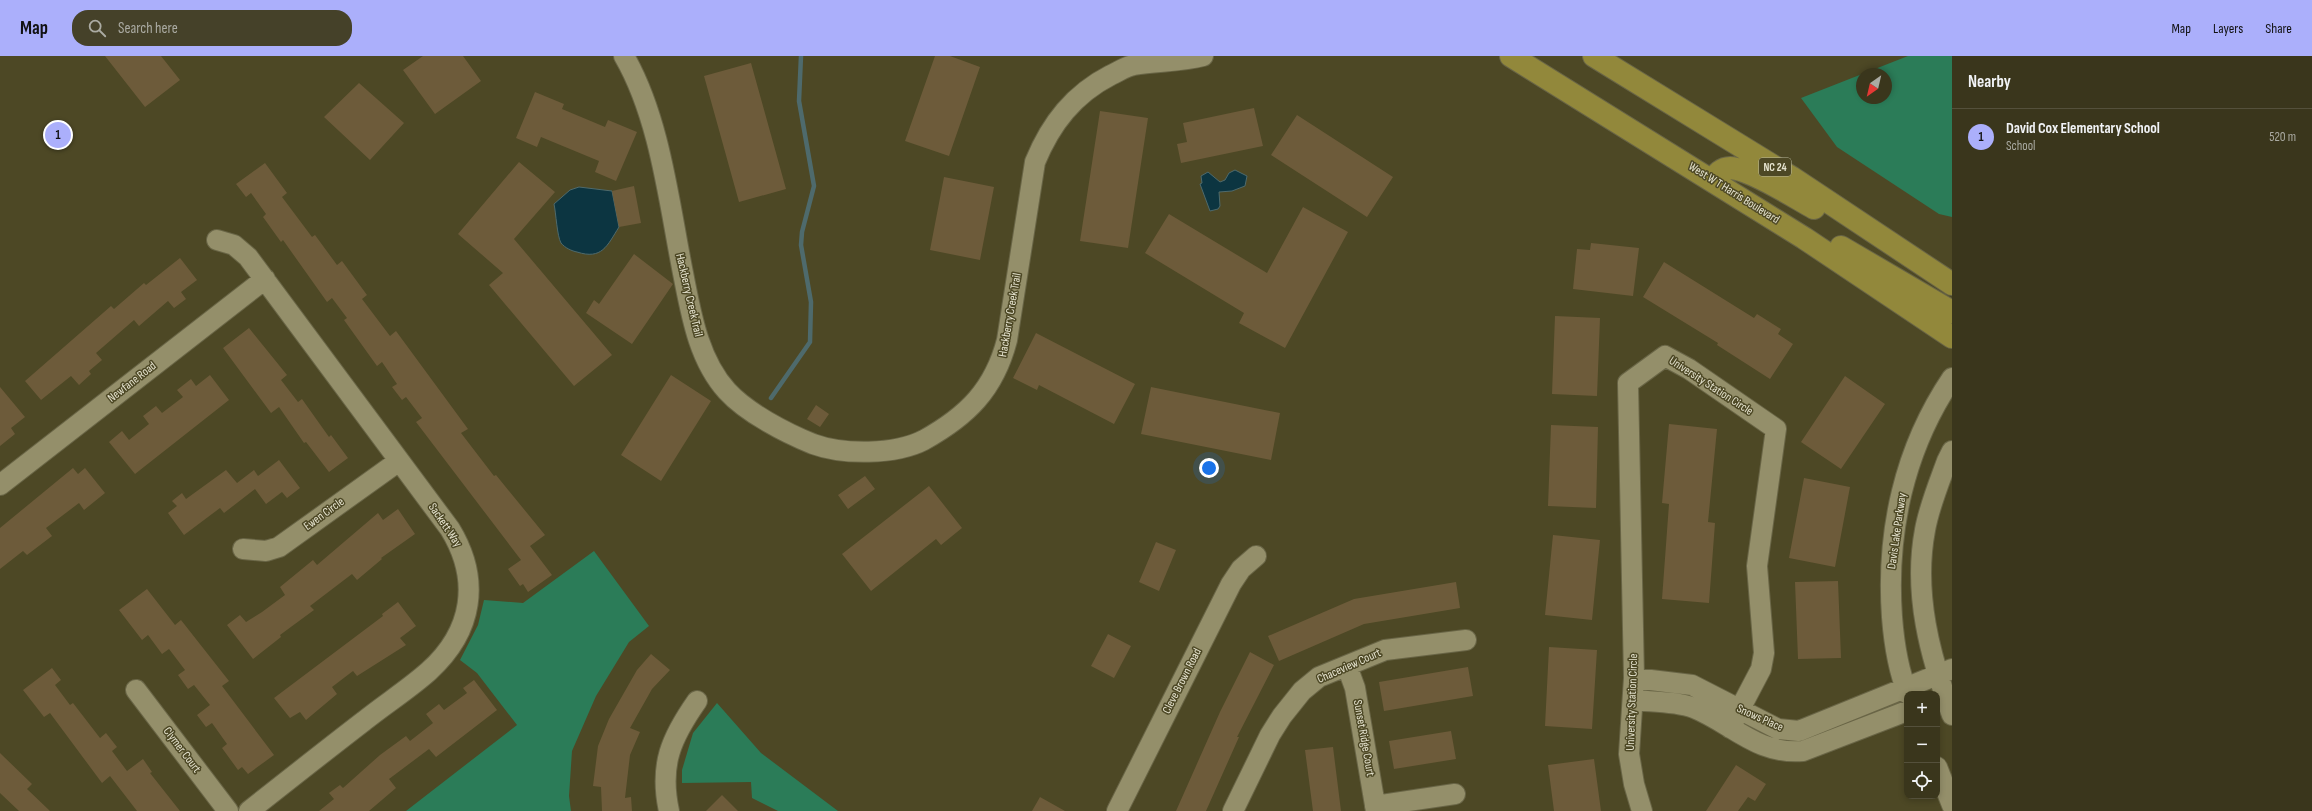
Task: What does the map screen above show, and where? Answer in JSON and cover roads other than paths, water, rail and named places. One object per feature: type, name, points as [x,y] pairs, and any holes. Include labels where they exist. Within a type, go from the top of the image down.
[{"type":"main road","name":"West W T Harris Boulevard","points":[[1511,56],[1713,180],[1804,238],[1952,337]]},
{"type":"main road","name":"NC 24","points":[[1594,56],[1791,177],[1952,284]]},
{"type":"main road","points":[[1713,180],[1717,173],[1729,168],[1749,174],[1862,235],[1901,250]]},
{"type":"main road","points":[[1804,238],[1826,238],[1952,312]]},
{"type":"street","name":"Hackberry Creek Trail","points":[[624,56],[633,71],[658,149],[692,320],[702,348],[713,371],[726,390],[744,406],[798,438],[821,446],[883,451],[920,442],[951,425],[966,411],[992,380],[1001,362],[1007,340],[1036,162],[1044,140],[1060,115],[1081,94],[1100,81],[1132,65],[1203,56]]},
{"type":"street","name":"Sackett Way","points":[[217,240],[234,245],[248,257],[399,460],[461,547],[466,563],[469,589],[467,612],[461,630],[451,646],[429,671],[249,811]]},
{"type":"street","name":"Newfane Road","points":[[0,485],[265,279]]},
{"type":"street","name":"University Station Circle","points":[[1642,811],[1634,784],[1629,754],[1634,678],[1628,383],[1664,356],[1689,369],[1776,429],[1757,566],[1764,653],[1761,669],[1730,728]]},
{"type":"street","name":"Davis Lake Parkway","points":[[1907,691],[1893,632],[1890,594],[1892,557],[1898,507],[1907,471],[1921,433],[1937,400],[1952,378]]},
{"type":"street","points":[[1947,702],[1944,673],[1922,604],[1921,572],[1925,530],[1952,451]]},
{"type":"street","name":"Ewen Circle","points":[[243,549],[266,551],[279,547],[399,460]]},
{"type":"street","name":"Cleve Brown Road","points":[[1117,811],[1231,584],[1241,569],[1256,556]]},
{"type":"street","name":"Chaceview Court","points":[[1233,811],[1270,735],[1282,716],[1302,691],[1319,677],[1385,650],[1466,640]]},
{"type":"street","name":"Sunset Ridge Court","points":[[1348,666],[1355,688],[1376,809]]},
{"type":"street","name":"Snows Place","points":[[1909,691],[1944,673]]},
{"type":"street","name":"Snows Place","points":[[1634,678],[1692,685],[1778,729],[1798,731],[1904,693]]},
{"type":"street","name":"Clymer Court","points":[[136,690],[228,811]]},
{"type":"street","name":"Snows Place","points":[[1633,700],[1686,706],[1774,750],[1786,752],[1803,751],[1904,712]]},
{"type":"street","points":[[669,811],[665,771],[670,748],[675,735],[697,701]]},
{"type":"street","points":[[1940,775],[1952,805]]},
{"type":"street","points":[[1376,809],[1455,794]]},
{"type":"water","points":[[1235,170],[1247,176],[1245,186],[1232,191],[1219,192],[1220,206],[1218,209],[1210,211],[1200,184],[1202,183],[1201,176],[1208,172],[1220,182],[1225,180],[1229,173]]},
{"type":"water","points":[[579,187],[612,191],[619,227],[603,250],[598,253],[585,254],[575,252],[561,243],[558,235],[554,204],[570,190]]},
{"type":"waterway","points":[[771,398],[810,342],[811,302],[801,245],[802,232],[814,186],[799,101],[801,56]]},
{"type":"place","name":"David Cox Elementary School","points":[[58,135]]}]
